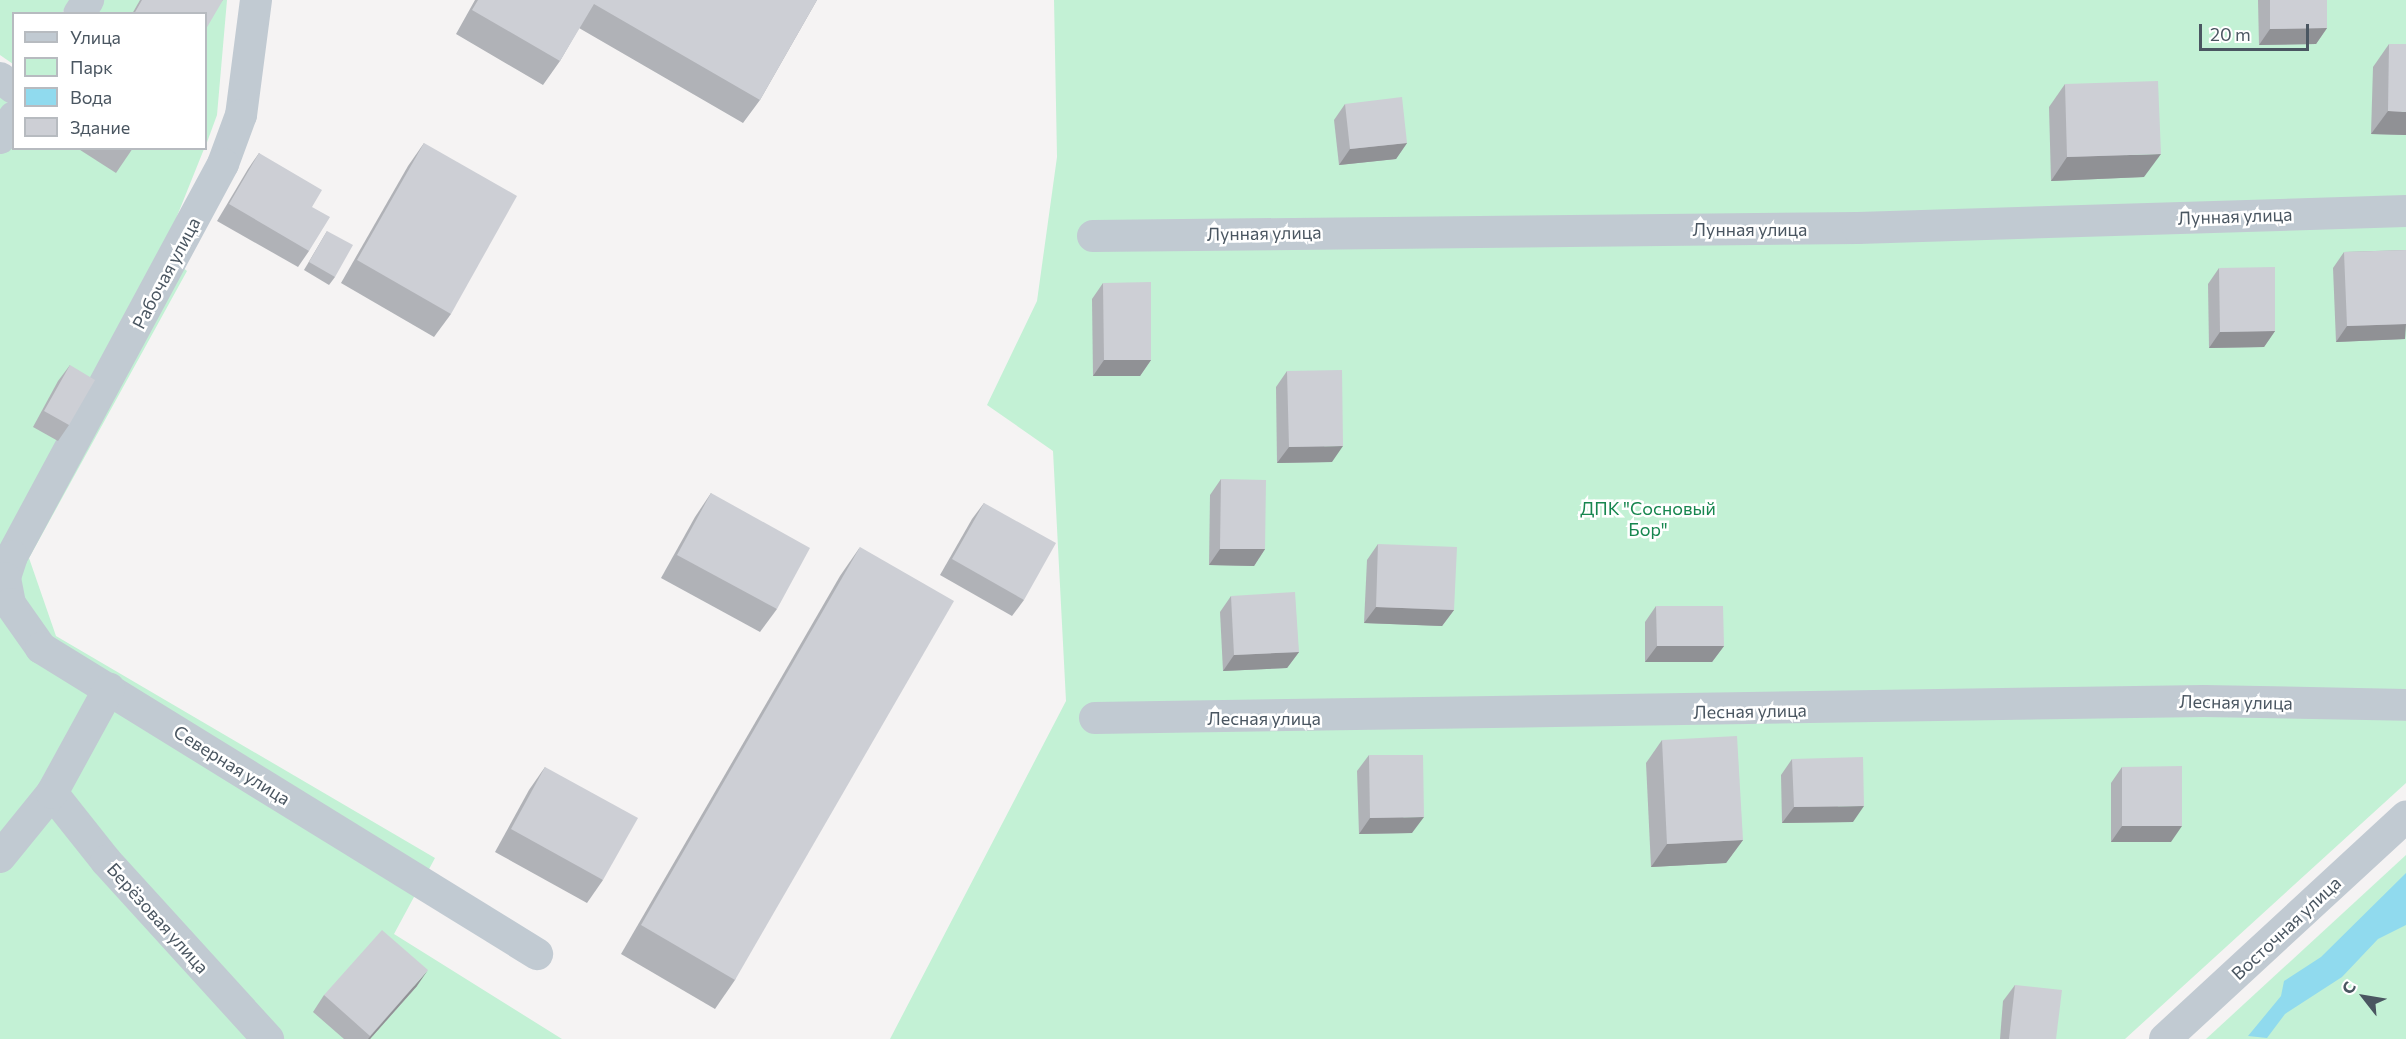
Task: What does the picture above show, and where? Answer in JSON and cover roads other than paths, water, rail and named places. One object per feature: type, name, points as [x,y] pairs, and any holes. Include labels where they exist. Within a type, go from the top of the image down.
[{"type":"street","name":"Рабочая улица","points":[[28,529],[223,164],[241,115],[256,0]]},
{"type":"street","points":[[0,138],[12,120]]},
{"type":"street","name":"Лунная улица","points":[[1093,236],[1858,228],[2406,211]]},
{"type":"street","name":"Северная улица","points":[[28,529],[5,578],[18,620],[41,648],[537,954]]},
{"type":"street","points":[[0,857],[52,793],[109,689]]},
{"type":"street","name":"Лесная улица","points":[[1095,718],[2204,701],[2406,705]]},
{"type":"street","name":"Берёзовая улица","points":[[52,793],[106,861],[268,1039]]},
{"type":"street","name":"Восточная улица","points":[[2165,1039],[2406,818]]},
{"type":"water","points":[[2406,873],[2406,925],[2378,939],[2342,977],[2285,1014],[2267,1038],[2248,1036],[2281,996],[2284,981],[2321,957]]},
{"type":"park label","name":"ДПК \"Сосновый Бор\"","points":[[1648,519]]}]
